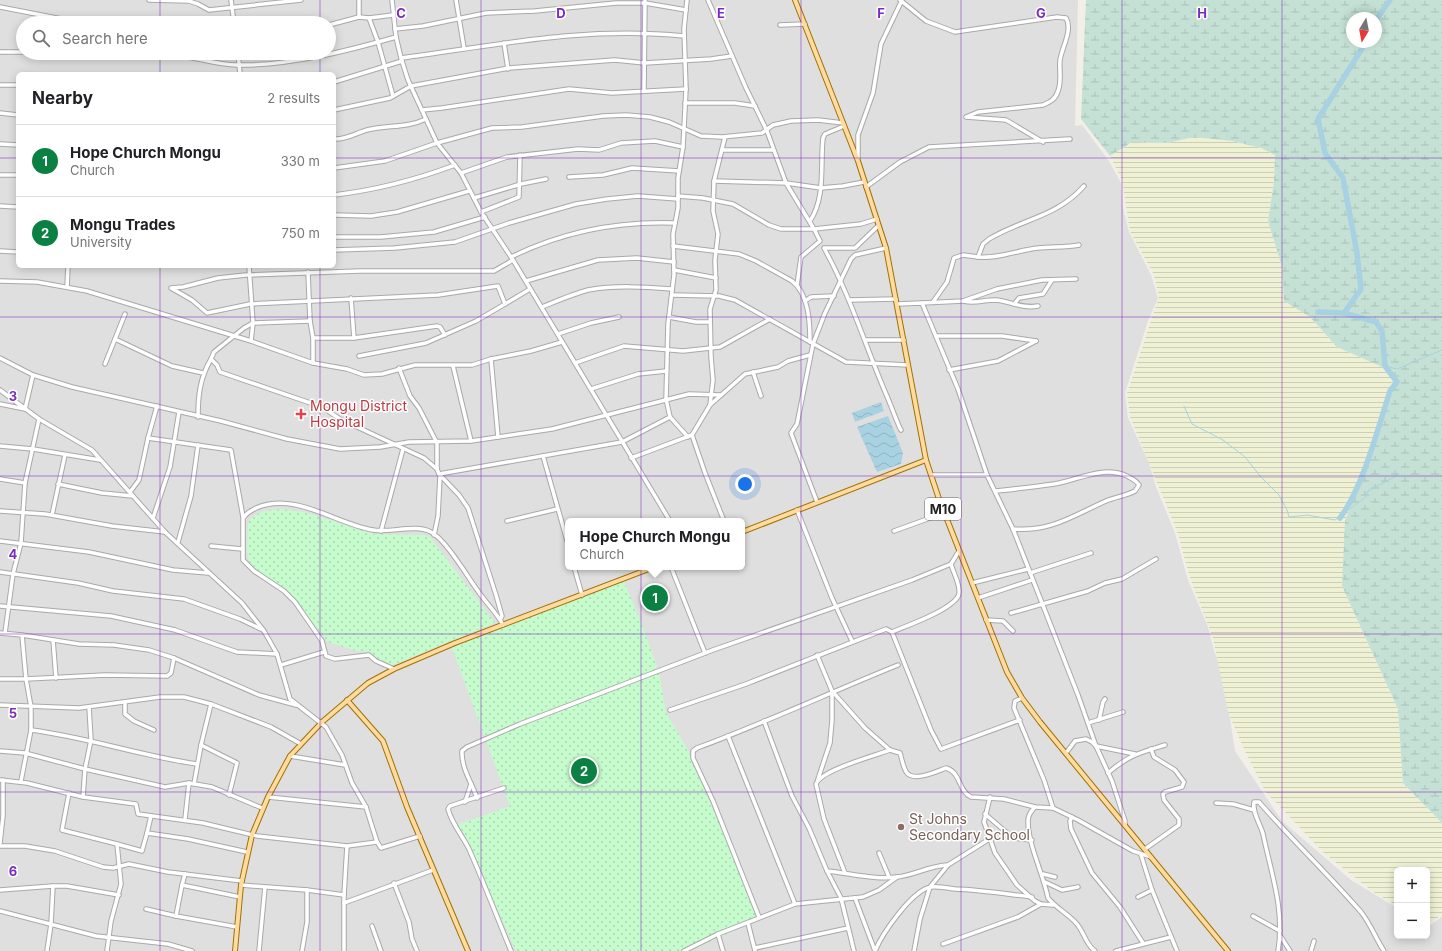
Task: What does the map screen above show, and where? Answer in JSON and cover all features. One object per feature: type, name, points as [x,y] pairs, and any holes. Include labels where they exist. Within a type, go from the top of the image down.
[{"type":"main road","name":"M10","points":[[795,0],[858,161],[886,248],[926,460],[944,513],[1007,672],[1022,698],[1066,754],[1228,951]]},
{"type":"main road","points":[[745,531],[926,460]]},
{"type":"main road","points":[[235,951],[240,897],[247,852],[262,808],[290,756],[322,722],[368,684],[394,669],[642,570]]},
{"type":"main road","points":[[347,700],[382,739],[433,870],[468,951]]},
{"type":"street","points":[[149,0],[189,1],[209,10],[301,0]]},
{"type":"street","points":[[231,0],[233,16]]},
{"type":"street","points":[[359,0],[359,17]]},
{"type":"street","points":[[392,0],[396,37],[401,59],[411,86],[437,143],[461,173],[469,191],[485,218],[493,228],[530,290],[542,307],[668,518]]},
{"type":"street","points":[[456,0],[464,48]]},
{"type":"street","points":[[687,0],[684,36],[686,89],[683,147],[679,171],[673,246],[674,270],[669,317],[666,399],[670,418],[688,437]]},
{"type":"street","points":[[708,0],[767,131],[786,183],[810,221],[842,280],[895,414],[898,427],[901,430]]},
{"type":"street","points":[[902,1],[908,0]]},
{"type":"street","points":[[902,1],[926,21],[955,32],[1057,17],[1066,18],[1068,30],[1060,59],[1059,90],[1051,102],[1043,105],[978,112],[966,117],[1006,120],[1043,142]]},
{"type":"street","points":[[858,161],[858,135],[873,93],[881,44],[902,1]]},
{"type":"street","points":[[395,29],[423,26],[486,12],[536,11],[586,5],[645,2],[686,10]]},
{"type":"street","points":[[644,91],[645,2]]},
{"type":"street","points":[[0,7],[46,16]]},
{"type":"street","points":[[336,23],[359,17],[369,18],[394,15]]},
{"type":"street","points":[[369,18],[378,42],[393,96]]},
{"type":"street","points":[[780,26],[805,24]]},
{"type":"street","points":[[336,81],[401,59],[464,48],[566,34],[645,33],[684,36]]},
{"type":"street","points":[[336,52],[396,37]]},
{"type":"street","points":[[504,43],[508,68]]},
{"type":"street","points":[[0,52],[16,52]]},
{"type":"street","points":[[336,110],[393,96],[411,86],[508,68],[615,60],[644,63],[711,59],[732,56]]},
{"type":"street","points":[[203,60],[238,65],[296,60]]},
{"type":"street","points":[[238,60],[240,72]]},
{"type":"street","points":[[0,85],[16,86]]},
{"type":"street","points":[[422,110],[569,90],[612,93],[686,89]]},
{"type":"street","points":[[685,103],[735,103],[755,106]]},
{"type":"street","points":[[0,113],[16,115]]},
{"type":"street","points":[[336,168],[385,161],[437,143],[501,127],[522,127],[603,116],[626,115],[650,117],[683,128],[701,136],[725,137],[750,135],[767,131],[773,125]]},
{"type":"street","points":[[336,139],[342,139],[366,130],[414,124],[426,119]]},
{"type":"street","points":[[763,123],[773,125],[801,120],[844,125]]},
{"type":"street","points":[[810,221],[816,208],[821,188],[824,136],[844,125]]},
{"type":"street","points":[[710,405],[713,380],[710,349],[710,309],[715,296],[718,234],[713,211],[714,181],[725,137]]},
{"type":"street","points":[[714,181],[786,183],[821,188],[865,184],[900,162],[929,147],[1043,142],[1070,139]]},
{"type":"street","points":[[461,173],[502,159],[520,155],[578,149],[600,150],[620,143],[648,141],[683,147]]},
{"type":"street","points":[[0,144],[16,145]]},
{"type":"street","points":[[722,150],[773,150]]},
{"type":"street","points":[[482,212],[519,197],[521,184],[520,155]]},
{"type":"street","points":[[336,195],[365,192],[401,184],[455,165]]},
{"type":"street","points":[[569,177],[603,175],[632,168],[679,171]]},
{"type":"street","points":[[0,175],[16,175]]},
{"type":"street","points":[[474,198],[521,184],[546,179]]},
{"type":"street","points":[[978,257],[983,244],[989,239],[1058,209],[1073,198],[1084,186]]},
{"type":"street","points":[[336,215],[371,216],[397,212],[469,191]]},
{"type":"street","points":[[336,250],[395,248],[455,242],[493,228],[576,204],[638,196],[714,200],[733,204],[781,229],[814,229],[861,224],[877,219]]},
{"type":"street","points":[[0,206],[16,207]]},
{"type":"street","points":[[336,237],[381,236],[434,232],[485,218]]},
{"type":"street","points":[[505,304],[498,286],[438,295],[308,300],[250,304],[207,313],[192,300],[171,288],[183,287],[218,278],[250,274],[308,272],[494,271],[512,258],[530,248],[568,235],[628,224],[649,222],[675,223]]},
{"type":"street","points":[[824,248],[855,248],[878,226]]},
{"type":"street","points":[[797,285],[801,256],[820,241]]},
{"type":"street","points":[[932,302],[947,282],[954,258],[963,255],[978,257],[1009,255],[1039,248],[1065,248],[1079,245]]},
{"type":"street","points":[[673,246],[739,254],[778,272],[797,285],[805,300],[812,343]]},
{"type":"street","points":[[817,502],[791,433],[797,424],[812,343],[855,255],[855,248]]},
{"type":"street","points":[[855,255],[886,248]]},
{"type":"street","points":[[0,252],[16,252]]},
{"type":"street","points":[[526,281],[598,260],[637,258],[674,262]]},
{"type":"street","points":[[67,287],[68,268]]},
{"type":"street","points":[[249,268],[250,304],[253,323],[250,342]]},
{"type":"street","points":[[674,270],[716,278]]},
{"type":"street","points":[[308,272],[308,300],[313,338],[313,363]]},
{"type":"street","points":[[850,300],[922,303],[963,301],[1009,286],[1052,280],[1076,280]]},
{"type":"street","points":[[1014,304],[1019,298],[1044,294],[1052,280]]},
{"type":"street","points":[[0,281],[30,281],[67,287],[131,304],[313,363],[342,368],[364,375],[382,374],[399,368],[425,364],[453,366],[472,365],[491,359],[531,352],[562,342]]},
{"type":"street","points":[[542,307],[587,290],[627,287],[672,289]]},
{"type":"street","points":[[359,356],[426,344],[476,321],[530,290]]},
{"type":"street","points":[[672,294],[715,296],[735,300],[846,362],[908,365]]},
{"type":"street","points":[[805,300],[811,297],[834,296]]},
{"type":"street","points":[[351,298],[354,338]]},
{"type":"street","points":[[963,301],[970,303],[994,300],[1026,307],[1038,306]]},
{"type":"street","points":[[922,303],[960,394],[987,475],[1013,529],[1108,774],[1125,821],[1125,825]]},
{"type":"street","points":[[105,364],[125,314]]},
{"type":"street","points":[[558,334],[591,323],[620,317]]},
{"type":"street","points":[[669,317],[696,322],[710,322]]},
{"type":"street","points":[[575,363],[624,346],[667,350],[710,349],[725,346],[770,319]]},
{"type":"street","points":[[198,417],[198,393],[203,374],[214,352],[233,336],[253,323],[310,321]]},
{"type":"street","points":[[313,338],[354,338],[437,326],[440,327],[445,335]]},
{"type":"street","points":[[936,336],[1002,336],[1036,341],[1004,359],[949,370]]},
{"type":"street","points":[[115,339],[172,366],[203,374]]},
{"type":"street","points":[[865,340],[904,340]]},
{"type":"street","points":[[631,458],[692,435],[710,405],[745,374],[778,367],[810,355]]},
{"type":"street","points":[[0,358],[32,375],[78,388],[198,417],[221,421],[278,437],[331,449],[395,445],[409,442],[437,443],[471,441],[552,429],[608,416],[666,399],[689,394],[721,395]]},
{"type":"street","points":[[211,359],[217,365],[220,372],[322,407],[334,416],[424,458],[459,494],[468,508],[496,595],[502,616],[500,620]]},
{"type":"street","points":[[491,359],[498,437]]},
{"type":"street","points":[[453,366],[471,441]]},
{"type":"street","points":[[399,368],[410,396],[419,408],[437,443],[436,469]]},
{"type":"street","points":[[591,389],[638,374],[666,371]]},
{"type":"street","points":[[753,372],[761,396]]},
{"type":"street","points":[[25,409],[32,375]]},
{"type":"street","points":[[0,390],[39,419],[85,445],[134,496],[165,532],[178,542],[208,573],[242,603],[264,631],[277,654],[288,696],[297,705],[322,722],[334,740],[356,791],[366,808],[377,842],[381,848],[420,836]]},
{"type":"street","points":[[0,404],[25,409]]},
{"type":"street","points":[[130,492],[139,480],[157,406]]},
{"type":"street","points":[[153,518],[170,467],[179,412]]},
{"type":"street","points":[[439,475],[622,442],[670,418]]},
{"type":"street","points":[[5,633],[13,574],[21,543],[25,483],[39,419]]},
{"type":"street","points":[[692,435],[704,473],[723,518]]},
{"type":"street","points":[[148,438],[231,450],[243,517],[243,558],[254,571],[284,591],[305,615],[322,641],[324,652],[330,658],[369,654],[376,661],[394,669]]},
{"type":"street","points":[[178,542],[192,491],[198,445]]},
{"type":"street","points":[[0,446],[33,449],[100,460]]},
{"type":"street","points":[[381,531],[403,449]]},
{"type":"street","points":[[52,515],[65,454]]},
{"type":"street","points":[[543,456],[565,534]]},
{"type":"street","points":[[996,491],[1053,484],[1078,477],[1107,472],[1124,475],[1135,480],[1139,485],[1135,491],[1107,500],[1071,519],[1032,530],[1013,529]]},
{"type":"street","points":[[434,535],[438,516],[439,475]]},
{"type":"street","points":[[931,475],[987,475]]},
{"type":"street","points":[[0,480],[25,483]]},
{"type":"street","points":[[58,484],[102,493],[134,496]]},
{"type":"street","points":[[243,517],[259,507],[286,503],[297,505],[350,524],[381,531],[420,530],[430,532],[457,562],[503,625]]},
{"type":"street","points":[[507,521],[557,509]]},
{"type":"street","points":[[797,510],[852,640]]},
{"type":"street","points":[[0,511],[52,515],[112,526],[165,532]]},
{"type":"street","points":[[894,531],[944,513]]},
{"type":"street","points":[[0,541],[89,552],[172,570],[208,573]]},
{"type":"street","points":[[211,546],[242,549]]},
{"type":"street","points":[[477,798],[462,755],[462,751],[467,747],[520,724],[705,653],[912,580],[951,564],[959,551]]},
{"type":"street","points":[[1030,574],[1091,553]]},
{"type":"street","points":[[1011,613],[1088,591],[1105,583],[1122,579],[1156,559]]},
{"type":"street","points":[[892,632],[926,618],[955,600],[959,591],[951,564]]},
{"type":"street","points":[[972,583],[1028,569]]},
{"type":"street","points":[[575,570],[582,595]]},
{"type":"street","points":[[672,570],[705,653]]},
{"type":"street","points":[[0,572],[78,583],[114,591],[184,599],[240,619],[264,631]]},
{"type":"street","points":[[978,598],[1032,580]]},
{"type":"street","points":[[0,606],[111,616],[174,630],[237,652],[277,654]]},
{"type":"street","points":[[986,620],[1003,621],[1013,631]]},
{"type":"street","points":[[670,710],[817,655],[852,640],[886,629],[892,632],[931,730],[941,749],[1020,720]]},
{"type":"street","points":[[0,633],[86,645],[126,646],[149,650],[174,658],[259,695],[297,705]]},
{"type":"street","points":[[21,781],[25,753],[31,730],[31,707],[26,679],[22,635]]},
{"type":"street","points":[[53,640],[56,678]]},
{"type":"street","points":[[281,665],[324,652]]},
{"type":"street","points":[[817,655],[832,691],[865,728],[890,750],[900,753],[906,772],[912,776],[917,777],[946,768],[957,775],[966,795],[971,797],[1004,798],[1035,807],[1053,808],[1141,855],[1152,857]]},
{"type":"street","points":[[0,679],[105,675],[168,676],[171,673],[174,658]]},
{"type":"street","points":[[759,917],[713,801],[692,755],[693,751],[832,691],[898,665]]},
{"type":"street","points":[[832,691],[830,743],[816,784],[817,793],[835,849],[845,873]]},
{"type":"street","points":[[0,705],[31,707],[89,707],[176,696],[211,704],[271,727],[301,744]]},
{"type":"street","points":[[1022,698],[1014,704],[1044,780],[1053,808]]},
{"type":"street","points":[[1099,720],[1105,699]]},
{"type":"street","points":[[125,703],[125,714],[128,718],[154,730]]},
{"type":"street","points":[[194,784],[201,745],[211,704]]},
{"type":"street","points":[[84,797],[85,769],[92,740],[89,707]]},
{"type":"street","points":[[1088,723],[1124,712]]},
{"type":"street","points":[[764,721],[792,796],[809,828],[827,871],[841,898],[854,951]]},
{"type":"street","points":[[31,730],[92,740],[120,749],[197,764]]},
{"type":"street","points":[[728,736],[795,904]]},
{"type":"street","points":[[1066,754],[1073,743],[1079,740],[1090,740],[1096,746],[1135,754]]},
{"type":"street","points":[[201,745],[237,763],[229,795]]},
{"type":"street","points":[[1108,774],[1123,760],[1135,754],[1166,745]]},
{"type":"street","points":[[818,779],[831,772],[890,750]]},
{"type":"street","points":[[1145,849],[1179,825],[1179,819],[1164,800],[1163,794],[1182,787],[1184,782],[1175,770],[1154,757],[1151,750]]},
{"type":"street","points":[[0,751],[25,753],[85,769],[165,787],[189,783],[212,787],[262,808]]},
{"type":"street","points":[[290,756],[345,765]]},
{"type":"street","points":[[0,843],[2,780],[21,781],[84,797],[136,804],[138,814],[185,820],[252,835],[347,846],[377,842]]},
{"type":"street","points":[[185,820],[189,783]]},
{"type":"street","points":[[465,802],[471,784]]},
{"type":"street","points":[[504,788],[450,806],[448,809],[451,819],[469,850],[511,951]]},
{"type":"street","points":[[69,793],[62,830],[142,850],[151,816]]},
{"type":"street","points":[[268,796],[366,808]]},
{"type":"street","points":[[990,797],[984,822],[991,838],[994,853],[1013,882],[1041,904],[1054,905]]},
{"type":"street","points":[[1278,951],[1281,937],[1279,899],[1262,832],[1254,810],[1254,802],[1259,802],[1294,842],[1362,913],[1384,951]]},
{"type":"street","points":[[1216,803],[1233,804],[1254,810]]},
{"type":"street","points":[[1035,807],[1030,813],[1028,820],[1048,898],[1054,905],[1076,923],[1088,945],[1095,951]]},
{"type":"street","points":[[985,814],[1014,838],[1032,840]]},
{"type":"street","points":[[1072,817],[1070,821],[1071,829],[1092,873],[1120,907],[1143,943]]},
{"type":"street","points":[[147,833],[188,839],[247,852]]},
{"type":"street","points":[[875,951],[881,936],[917,895],[930,887],[948,865],[991,838]]},
{"type":"street","points":[[107,951],[113,914],[119,895],[120,879],[116,844]]},
{"type":"street","points":[[0,846],[25,846],[41,848],[55,851],[97,866],[118,867],[129,864],[265,887],[307,890],[344,895]]},
{"type":"street","points":[[344,951],[344,895],[347,846]]},
{"type":"street","points":[[879,853],[889,877]]},
{"type":"street","points":[[1141,855],[1152,890],[1177,951]]},
{"type":"street","points":[[684,951],[718,934],[795,904],[841,898],[863,897],[879,890],[898,877],[927,868],[948,865]]},
{"type":"street","points":[[344,903],[394,883],[433,870]]},
{"type":"street","points":[[827,871],[898,877]]},
{"type":"street","points":[[176,916],[185,874]]},
{"type":"street","points":[[1043,874],[1055,877]]},
{"type":"street","points":[[1045,882],[1062,890],[1078,887]]},
{"type":"street","points":[[394,883],[409,922],[412,939],[417,951]]},
{"type":"street","points":[[182,885],[240,897]]},
{"type":"street","points":[[47,951],[51,924],[53,886]]},
{"type":"street","points":[[0,890],[67,886],[119,895]]},
{"type":"street","points":[[259,951],[265,887]]},
{"type":"street","points":[[930,887],[987,891],[1032,898]]},
{"type":"street","points":[[914,951],[920,919],[930,887]]},
{"type":"street","points":[[302,951],[307,922],[307,890]]},
{"type":"street","points":[[1138,897],[1152,890]]},
{"type":"street","points":[[855,898],[875,951]]},
{"type":"street","points":[[943,944],[1018,917],[1041,904]]},
{"type":"street","points":[[146,909],[237,927]]},
{"type":"street","points":[[0,911],[96,936],[168,944],[192,951]]},
{"type":"street","points":[[1252,916],[1280,931]]},
{"type":"street","points":[[748,923],[755,950],[848,928]]},
{"type":"street","points":[[372,926],[381,951]]},
{"type":"street","points":[[718,934],[723,951]]},
{"type":"street","points":[[1116,951],[1171,937]]},
{"type":"street","points":[[1281,937],[1290,951]]},
{"type":"street","points":[[1311,951],[1314,941]]},
{"type":"shaded area","points":[[0,0],[1078,0],[1075,126],[1082,125],[1109,161],[1121,183],[1123,208],[1129,232],[1151,275],[1158,298],[1148,321],[1125,393],[1128,418],[1149,463],[1156,487],[1175,533],[1188,580],[1208,627],[1214,651],[1223,673],[1235,751],[1282,821],[1351,880],[1394,906],[1394,939],[1430,939],[1430,925],[1442,917],[1442,951],[0,951]]},
{"type":"green space","points":[[1086,0],[1442,0],[1442,823],[1403,783],[1398,709],[1342,586],[1345,521],[1379,433],[1397,377],[1380,366],[1337,347],[1310,317],[1284,301],[1282,267],[1268,221],[1274,181],[1275,155],[1261,148],[1232,141],[1194,137],[1167,143],[1132,142],[1110,156],[1081,119]]},
{"type":"green space","points":[[1194,137],[1232,141],[1261,148],[1275,155],[1274,181],[1268,221],[1282,267],[1284,301],[1310,317],[1337,347],[1380,366],[1397,377],[1379,433],[1342,586],[1398,709],[1403,783],[1442,823],[1442,915],[1430,922],[1430,867],[1394,867],[1394,904],[1372,891],[1324,853],[1265,791],[1244,749],[1228,712],[1213,638],[1190,578],[1177,531],[1130,417],[1127,393],[1159,297],[1154,275],[1130,231],[1122,180],[1110,156],[1132,142],[1167,143]]},
{"type":"green space","points":[[281,509],[305,512],[374,534],[425,535],[430,537],[495,623],[390,666],[384,660],[378,660],[370,652],[357,651],[328,642],[287,592],[264,577],[250,564],[247,552],[248,523],[251,518],[263,511]]},
{"type":"green space","points":[[623,579],[659,672],[666,713],[688,750],[760,919],[690,951],[516,951],[463,832],[457,825],[510,806],[451,645]]},
{"type":"water","points":[[881,402],[884,411],[855,422],[852,413]]},
{"type":"water","points":[[888,416],[903,453],[901,464],[877,472],[857,427]]},
{"type":"waterway","points":[[1382,12],[1390,0]]},
{"type":"waterway","points":[[1344,313],[1361,289],[1357,253],[1343,178],[1325,153],[1318,119],[1362,48]]},
{"type":"waterway","points":[[1318,312],[1344,313],[1376,322],[1382,331],[1385,366],[1397,382],[1390,391],[1363,474],[1356,490],[1340,518]]},
{"type":"waterway","points":[[1385,366],[1397,369],[1442,350]]},
{"type":"waterway","points":[[1184,406],[1192,424],[1223,440],[1245,457],[1261,477],[1279,495],[1289,517],[1307,515],[1335,520],[1366,497],[1368,491],[1396,476],[1397,473]]},
{"type":"place","name":"Mongu District Hospital","points":[[301,414]]},
{"type":"place","name":"Hope Church Mongu","points":[[655,598]]},
{"type":"place","name":"Mongu Trades","points":[[584,771]]},
{"type":"place","name":"St Johns Secondary School","points":[[901,827]]}]
